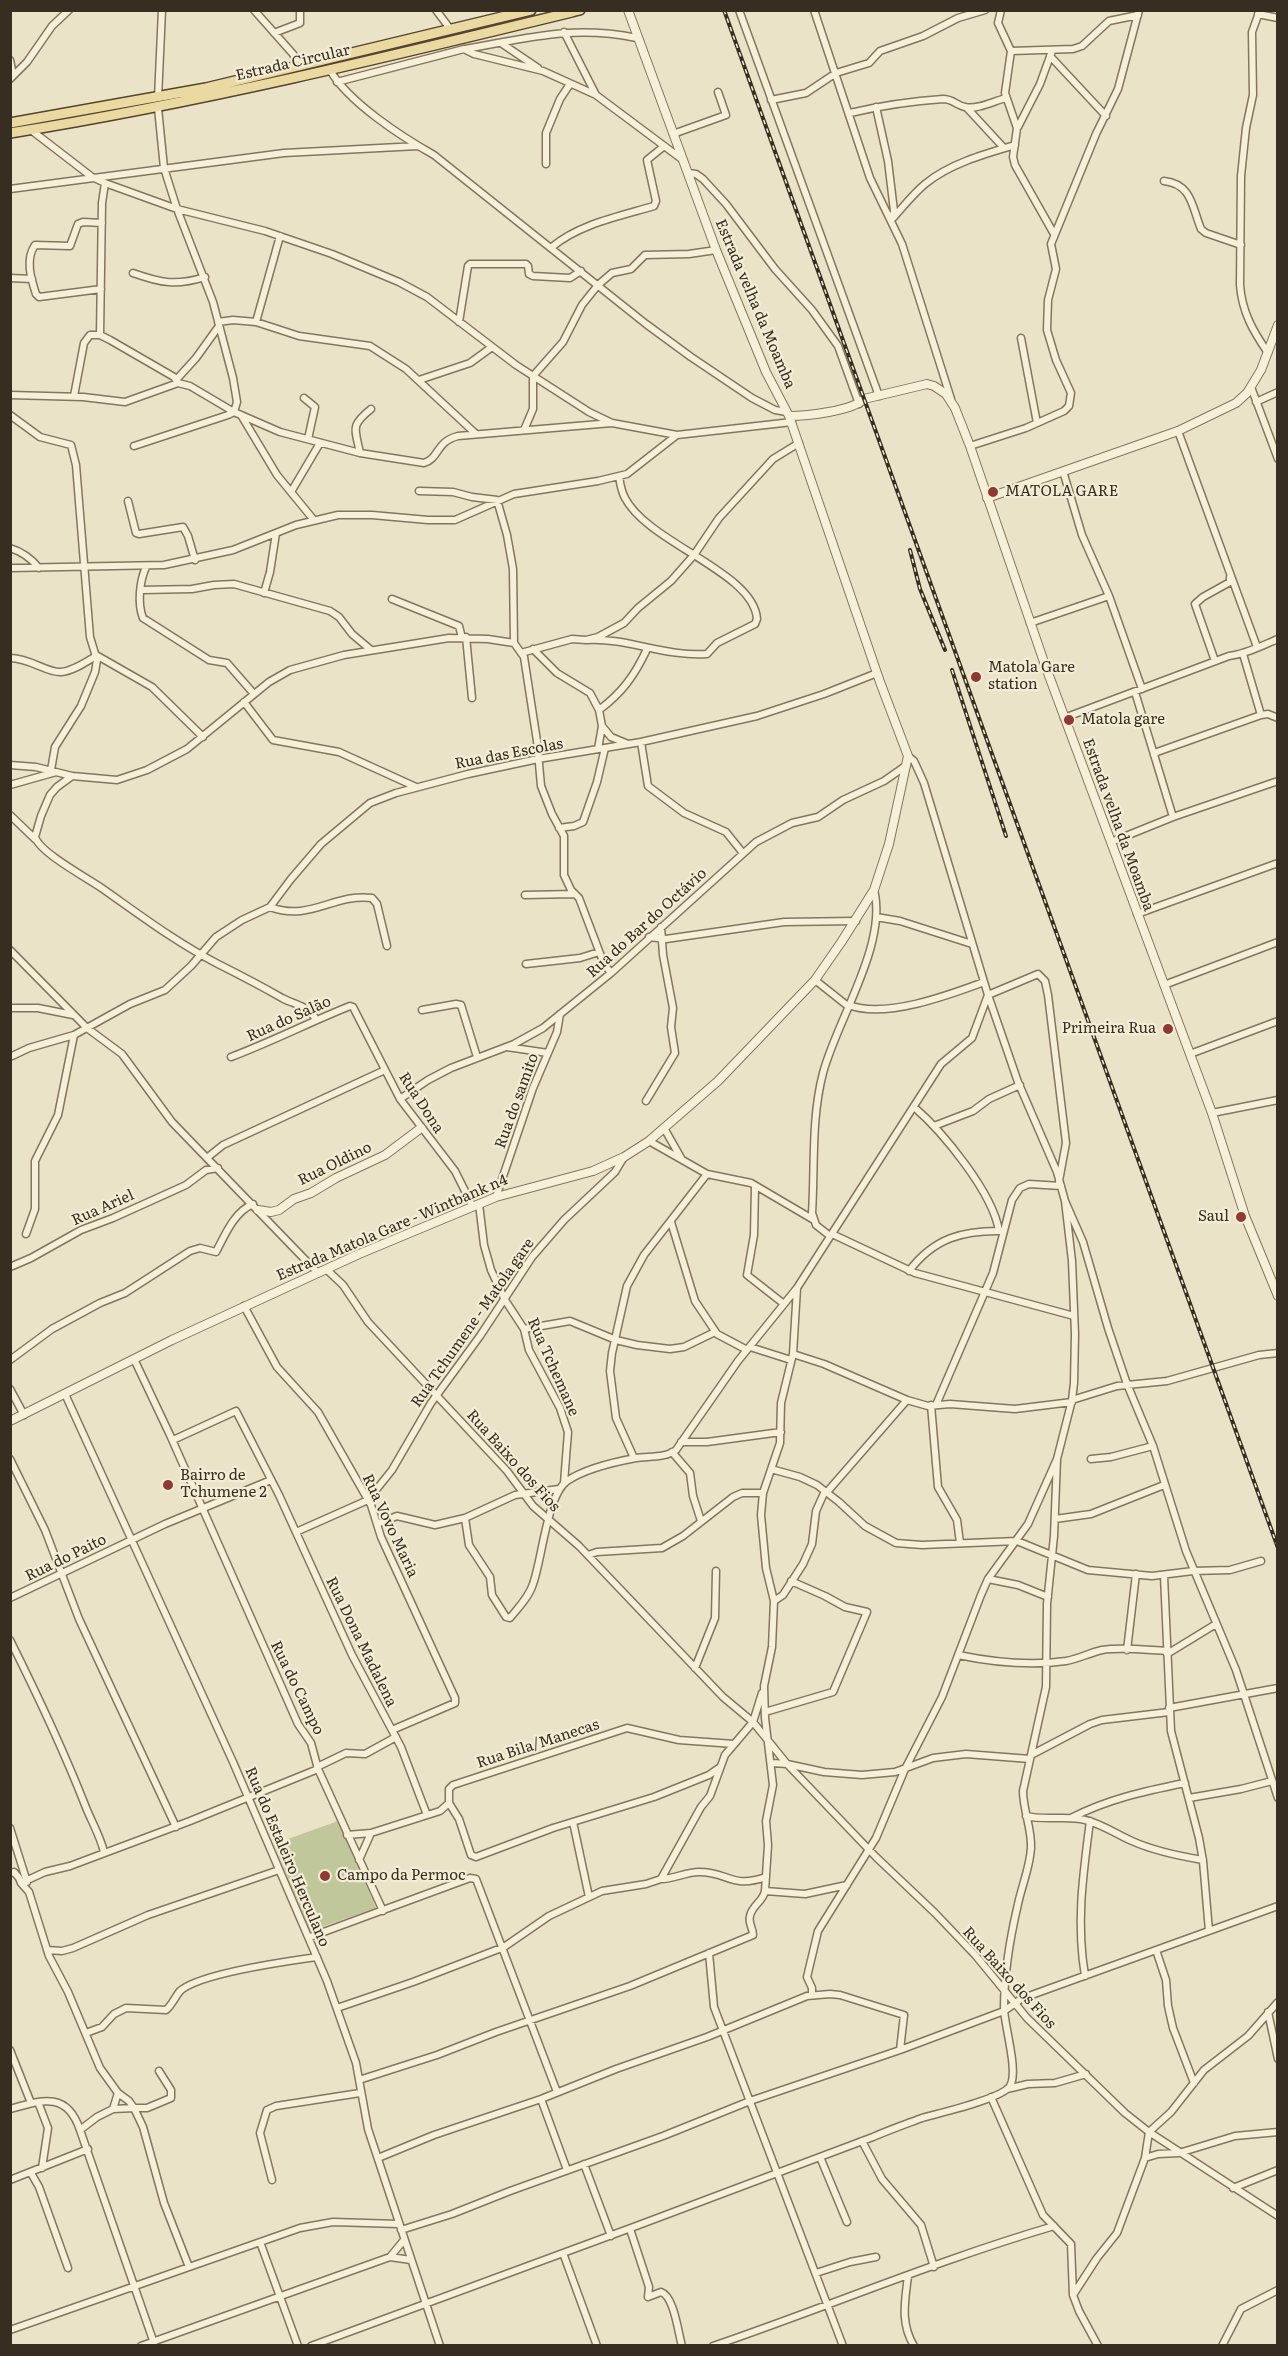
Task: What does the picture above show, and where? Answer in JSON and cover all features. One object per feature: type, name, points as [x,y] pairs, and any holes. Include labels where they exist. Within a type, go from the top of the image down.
[{"type":"main road","name":"Estrada Circular","points":[[10,123],[158,103],[531,10]]},
{"type":"main road","name":"Estrada Circular","points":[[10,133],[330,70],[580,10]]},
{"type":"street","points":[[162,10],[158,103],[164,168],[177,209],[205,277],[233,378],[237,413],[277,475],[313,519]]},
{"type":"street","points":[[254,10],[294,55],[300,67]]},
{"type":"street","points":[[274,33],[300,23],[300,10]]},
{"type":"street","name":"Estrada velha da Moamba","points":[[628,10],[716,250],[766,372],[789,417],[859,404],[864,399],[927,384],[946,394],[955,408],[1064,718],[1212,1113],[1245,1216],[1274,1274],[1278,1296]]},
{"type":"street","points":[[740,10],[879,396]]},
{"type":"street","points":[[814,10],[870,178],[902,244],[955,408]]},
{"type":"street","points":[[771,100],[806,93],[836,74],[869,63],[880,51],[923,36],[958,18],[985,10]]},
{"type":"street","points":[[1001,10],[998,23],[1011,51],[1005,85],[1006,98],[1017,128]]},
{"type":"street","points":[[11,77],[27,62],[52,26],[67,11]]},
{"type":"street","points":[[436,11],[451,30]]},
{"type":"street","points":[[1268,353],[1252,329],[1241,301],[1241,176],[1253,88],[1252,32],[1259,12],[1278,18]]},
{"type":"street","points":[[970,446],[1065,411],[1071,399],[1071,393],[1056,360],[1047,330],[1048,300],[1056,269],[1051,244],[1096,134],[1118,90],[1138,13],[1109,21],[1082,46],[1051,53],[1011,51]]},
{"type":"street","points":[[337,82],[464,50],[564,32],[609,32],[638,38]]},
{"type":"street","points":[[564,32],[596,95]]},
{"type":"street","points":[[501,43],[543,71],[596,95],[683,160]]},
{"type":"street","points":[[464,50],[543,71]]},
{"type":"street","points":[[1051,53],[1106,116]]},
{"type":"street","points":[[1051,53],[1040,84],[1017,128],[1015,165],[1054,234]]},
{"type":"street","points":[[10,60],[11,77]]},
{"type":"street","points":[[330,70],[348,94],[418,146],[434,155],[664,337],[752,398],[789,417],[877,673],[908,756],[914,761],[924,783],[988,995],[1020,1085],[1083,1242],[1127,1384],[1153,1446],[1193,1571],[1236,1670],[1278,1798]]},
{"type":"street","points":[[546,164],[546,134],[560,99],[570,84]]},
{"type":"street","points":[[673,134],[726,115],[718,92]]},
{"type":"street","points":[[967,108],[1006,98]]},
{"type":"street","points":[[850,113],[876,107],[947,99],[967,108],[1004,148]]},
{"type":"street","points":[[876,107],[888,161],[892,220]]},
{"type":"street","points":[[31,129],[92,177],[105,183],[177,209],[280,236],[332,254],[399,282],[427,297],[533,376],[580,407],[612,423]]},
{"type":"street","points":[[10,189],[302,151],[418,146]]},
{"type":"street","points":[[892,220],[924,185],[938,174],[1004,148],[1015,146]]},
{"type":"street","points":[[552,247],[562,239],[583,229],[654,206],[656,201],[647,160],[663,147]]},
{"type":"street","points":[[688,173],[696,174],[703,179],[726,204],[775,269],[812,310],[838,346],[859,404]]},
{"type":"street","points":[[1164,181],[1173,182],[1186,190],[1201,229],[1206,233],[1241,245]]},
{"type":"street","points":[[100,335],[102,202],[105,183]]},
{"type":"street","points":[[101,288],[41,298],[36,294],[30,267],[34,246],[37,244],[70,246],[78,224],[102,223]]},
{"type":"street","points":[[256,322],[280,236]]},
{"type":"street","points":[[524,430],[533,409],[533,376],[563,342],[582,305],[598,285],[612,273],[631,269],[645,255],[689,254],[716,250]]},
{"type":"street","points":[[459,322],[470,264],[526,264],[529,274],[533,276],[570,278],[581,271]]},
{"type":"street","points":[[133,273],[162,283],[184,283],[205,277]]},
{"type":"street","points":[[10,278],[32,279]]},
{"type":"street","points":[[10,395],[74,396],[125,402],[177,381],[219,324],[233,320],[256,322],[299,336],[370,346],[419,380],[476,434]]},
{"type":"street","points":[[987,497],[1178,431],[1236,403],[1251,387],[1268,353],[1278,325]]},
{"type":"street","points":[[74,396],[84,343],[90,335],[100,335],[177,381],[237,413],[280,432],[360,453],[426,463],[447,439],[458,436],[612,423],[677,435],[789,417]]},
{"type":"street","points":[[1021,338],[1037,423]]},
{"type":"street","points":[[419,380],[470,363],[492,347]]},
{"type":"street","points":[[1251,387],[1278,459]]},
{"type":"street","points":[[1256,402],[1278,392]]},
{"type":"street","points":[[304,398],[315,407],[308,439]]},
{"type":"street","points":[[360,453],[356,423],[371,409]]},
{"type":"street","points":[[134,446],[237,413]]},
{"type":"street","points":[[10,415],[40,437],[65,442],[74,449],[90,637],[96,655],[95,672],[85,699],[55,747],[56,772],[63,782]]},
{"type":"street","points":[[1178,431],[1257,647]]},
{"type":"street","points":[[10,568],[146,567],[195,560],[233,550],[313,519],[338,515],[363,514],[448,521],[470,515],[497,500],[514,494],[632,472],[677,435]]},
{"type":"street","points":[[291,492],[320,442]]},
{"type":"street","points":[[586,640],[598,637],[624,623],[670,581],[694,555],[719,518],[773,459],[799,443]]},
{"type":"street","points":[[1063,471],[1082,535],[1109,596],[1142,689]]},
{"type":"street","points":[[521,653],[572,639],[608,640],[647,649],[708,654],[717,643],[757,621],[757,613],[752,601],[736,586],[694,555],[664,538],[640,518],[623,495],[619,476]]},
{"type":"street","points":[[420,491],[446,492],[497,500]]},
{"type":"street","points":[[497,500],[512,562],[514,643],[524,657],[541,786],[564,842],[563,873],[568,885],[582,904],[599,952],[611,974]]},
{"type":"street","points":[[129,501],[136,533],[183,527],[195,560]]},
{"type":"street","points":[[264,593],[276,533]]},
{"type":"street","points":[[10,548],[33,560],[39,568]]},
{"type":"street","points":[[126,566],[142,576]]},
{"type":"street","points":[[146,567],[142,576],[140,608],[142,618],[209,660],[227,663],[254,694]]},
{"type":"street","points":[[1215,661],[1195,604],[1230,582],[1230,575]]},
{"type":"street","points":[[142,590],[192,590],[234,584],[330,611],[339,617],[352,634],[372,650]]},
{"type":"street","points":[[1030,622],[1109,596]]},
{"type":"street","points":[[392,599],[459,626],[464,638],[472,698]]},
{"type":"street","points":[[10,765],[110,780],[130,777],[187,749],[269,682],[290,670],[327,659],[449,638],[514,643]]},
{"type":"street","points":[[1064,718],[1215,661],[1243,654],[1278,639]]},
{"type":"street","points":[[533,649],[557,673],[590,693],[599,710],[602,726],[602,748],[597,782],[583,822],[559,828]]},
{"type":"street","points":[[599,710],[623,689],[647,649]]},
{"type":"street","points":[[1243,654],[1261,715]]},
{"type":"street","points":[[10,658],[25,660],[54,672],[62,672],[69,671],[96,655]]},
{"type":"street","points":[[96,655],[152,687],[203,736]]},
{"type":"street","name":"Rua das Escolas","points":[[10,1057],[29,1048],[76,1034],[130,1004],[165,990],[223,932],[270,907],[303,863],[332,833],[370,803],[416,787],[538,759],[641,742],[776,710],[877,673]]},
{"type":"street","points":[[1135,692],[1173,817]]},
{"type":"street","points":[[244,702],[273,740],[339,752],[416,787]]},
{"type":"street","points":[[1154,755],[1261,715],[1268,714],[1278,718]]},
{"type":"street","points":[[602,726],[611,737],[628,744]]},
{"type":"street","points":[[641,742],[648,786],[684,813],[726,832],[742,852]]},
{"type":"street","name":"Estrada Matola Gare - Wintbank n4","points":[[10,1421],[244,1306],[326,1269],[496,1197],[593,1171],[624,1157],[648,1141],[724,1075],[814,980],[856,921],[874,890],[889,844],[908,756]]},
{"type":"street","name":"Rua do Bar do Octávio","points":[[400,1099],[428,1080],[477,1057],[530,1037],[611,974],[742,852],[770,833],[792,823],[818,817],[843,800],[884,781],[907,765]]},
{"type":"street","points":[[10,785],[56,772]]},
{"type":"street","points":[[35,839],[45,806],[53,791],[72,776]]},
{"type":"street","points":[[1111,842],[1173,817],[1278,781]]},
{"type":"street","points":[[10,815],[78,875],[200,955],[303,1006],[316,1019]]},
{"type":"street","points":[[1137,914],[1278,863]]},
{"type":"street","points":[[814,1220],[813,1136],[818,1103],[827,1061],[861,977],[876,917],[874,890]]},
{"type":"street","points":[[525,895],[575,894]]},
{"type":"street","points":[[270,907],[286,913],[297,913],[334,903],[370,897],[377,904],[387,946]]},
{"type":"street","points":[[876,917],[900,921],[972,944]]},
{"type":"street","points":[[649,937],[662,939],[784,922],[856,921]]},
{"type":"street","points":[[646,1101],[675,1053],[671,1027],[673,1008],[666,976],[661,927]]},
{"type":"street","points":[[1164,985],[1278,942]]},
{"type":"street","points":[[10,950],[78,1021],[122,1054],[172,1122],[318,1273]]},
{"type":"street","points":[[526,964],[580,958],[599,952]]},
{"type":"street","points":[[465,1518],[469,1545],[490,1576],[492,1594],[508,1618],[511,1617],[533,1586],[550,1508],[564,1483],[584,1473],[634,1458],[672,1452],[748,1348],[796,1288],[941,1064],[972,1038],[988,995],[1038,974],[1045,981],[1051,1010],[1066,1143],[1060,1183]]},
{"type":"street","points":[[814,980],[849,1006],[864,1010],[878,1010],[935,998],[984,982]]},
{"type":"street","points":[[422,1010],[461,1005],[477,1057]]},
{"type":"street","name":"Rua do Salão","points":[[231,1058],[281,1038],[316,1019],[350,1006],[355,1009]]},
{"type":"street","points":[[10,1008],[38,1008],[73,1015]]},
{"type":"street","name":"Rua Dona","points":[[355,1009],[400,1099],[455,1171],[476,1206],[487,1256],[505,1300]]},
{"type":"street","name":"Rua do samito","points":[[496,1197],[532,1088],[560,1024],[560,1014]]},
{"type":"street","points":[[26,1234],[36,1202],[35,1161],[58,1115],[78,1021]]},
{"type":"street","points":[[1190,1054],[1278,1021]]},
{"type":"street","points":[[506,1047],[548,1053]]},
{"type":"street","points":[[218,1168],[206,1170],[209,1158],[223,1145],[385,1070]]},
{"type":"street","points":[[934,1126],[973,1111],[989,1099],[1020,1085]]},
{"type":"street","points":[[1212,1113],[1278,1100]]},
{"type":"street","points":[[914,1107],[934,1126],[978,1186],[1002,1231]]},
{"type":"street","name":"Rua Oldino","points":[[255,1207],[271,1212],[279,1210],[294,1199],[311,1193],[336,1178],[385,1155],[421,1128]]},
{"type":"street","points":[[664,1128],[681,1158]]},
{"type":"street","points":[[648,1141],[706,1174],[744,1181],[756,1186],[814,1220],[831,1235],[909,1271],[1074,1316]]},
{"type":"street","name":"Rua Tchumene - Matola gare","points":[[368,1500],[384,1482],[437,1395],[505,1300],[532,1257],[564,1221],[615,1172],[624,1157]]},
{"type":"street","name":"Rua Ariel","points":[[10,1267],[81,1230],[186,1185],[206,1170]]},
{"type":"street","points":[[634,1458],[614,1408],[610,1371],[629,1280],[644,1255],[706,1174]]},
{"type":"street","points":[[960,1543],[957,1521],[938,1487],[934,1405],[985,1293],[1012,1200],[1020,1188],[1029,1184],[1060,1183]]},
{"type":"street","points":[[756,1186],[754,1235],[747,1275],[784,1304]]},
{"type":"street","points":[[10,1360],[52,1329],[100,1303],[125,1293],[190,1251],[200,1248],[216,1252],[225,1234],[245,1208],[246,1197]]},
{"type":"street","points":[[812,1995],[812,1988],[807,1977],[816,1935],[870,1851],[905,1768],[942,1697],[988,1580],[1028,1524],[1057,1459],[1072,1401],[1074,1316],[1072,1261],[1065,1201]]},
{"type":"street","points":[[245,1208],[255,1207]]},
{"type":"street","points":[[671,1222],[690,1290],[715,1332],[748,1348],[824,1364],[907,1400],[934,1405],[954,1404],[990,1409],[1022,1409],[1072,1401],[1127,1384],[1167,1381],[1278,1353]]},
{"type":"street","points":[[909,1271],[921,1256],[936,1244],[974,1233],[1002,1231]]},
{"type":"street","name":"Rua Baixo dos Fios","points":[[326,1269],[343,1285],[363,1316],[507,1471],[540,1514],[588,1555],[695,1668],[753,1722],[787,1764],[870,1851],[935,1913],[1005,1990],[1027,2018],[1125,2113],[1149,2132],[1278,2216]]},
{"type":"street","points":[[661,1879],[701,1807],[710,1796],[724,1755],[753,1722],[765,1686],[772,1647],[774,1601],[761,1515],[763,1493],[778,1450],[781,1432],[781,1403],[792,1357],[796,1288]]},
{"type":"street","name":"Rua Tchemane","points":[[505,1300],[524,1329],[529,1350],[560,1408],[568,1432],[564,1483]]},
{"type":"street","name":"Rua Vovo Maria","points":[[244,1306],[277,1367],[318,1412],[368,1500],[384,1544],[456,1700],[452,1704],[392,1730]]},
{"type":"street","points":[[524,1329],[567,1321],[616,1340],[653,1348],[676,1349],[692,1344],[715,1332]]},
{"type":"street","name":"Rua do Campo","points":[[134,1359],[173,1440],[298,1724],[311,1743],[318,1768],[383,1911]]},
{"type":"street","points":[[10,1389],[24,1415]]},
{"type":"street","name":"Rua do Estaleiro Herculano","points":[[65,1394],[310,1937],[356,2063],[368,2129],[440,2346]]},
{"type":"street","points":[[774,1601],[783,1595],[803,1564],[812,1544],[816,1511],[826,1491],[907,1400]]},
{"type":"street","name":"Rua Dona Madalena","points":[[173,1440],[236,1411],[297,1532],[352,1655],[396,1737],[427,1815]]},
{"type":"street","points":[[681,1442],[707,1442],[781,1432]]},
{"type":"street","points":[[1091,1459],[1111,1457],[1153,1446]]},
{"type":"street","points":[[672,1452],[689,1472],[701,1521]]},
{"type":"street","points":[[10,1459],[45,1530],[79,1619],[176,1827]]},
{"type":"street","points":[[1007,2089],[1012,2078],[1004,2011],[1005,1990],[1014,1924],[1031,1848],[1023,1791],[1046,1687],[1048,1597],[1053,1556],[1057,1459]]},
{"type":"street","points":[[771,1468],[800,1477],[826,1491],[865,1526],[896,1543],[922,1545],[1017,1540],[1088,1570],[1164,1576],[1193,1571],[1230,1570],[1261,1561]]},
{"type":"street","name":"Rua do Paito","points":[[10,1598],[202,1508],[271,1480]]},
{"type":"street","points":[[1055,1519],[1091,1515],[1164,1485]]},
{"type":"street","points":[[377,1524],[397,1516],[435,1525],[465,1518],[504,1499],[559,1490]]},
{"type":"street","points":[[588,1555],[604,1551],[660,1549],[674,1542],[736,1495],[763,1493]]},
{"type":"street","points":[[297,1532],[368,1500]]},
{"type":"street","points":[[540,1514],[550,1508]]},
{"type":"street","points":[[695,1668],[715,1618],[716,1571]]},
{"type":"street","points":[[1127,1650],[1136,1574]]},
{"type":"street","points":[[1164,1576],[1169,1710],[1174,1747],[1189,1798],[1203,1860],[1209,1931]]},
{"type":"street","points":[[988,1580],[1018,1585],[1048,1597]]},
{"type":"street","points":[[765,1712],[833,1692],[867,1612],[845,1608],[791,1581]]},
{"type":"street","points":[[958,1655],[1006,1661],[1048,1662],[1076,1659],[1101,1650],[1167,1653],[1216,1624]]},
{"type":"street","points":[[10,1640],[25,1667],[100,1836],[104,1852]]},
{"type":"street","points":[[359,2080],[437,2055],[630,1986],[752,1936],[750,1916],[764,1898],[768,1845],[766,1821],[773,1790],[772,1762],[765,1712],[765,1686]]},
{"type":"street","points":[[772,1762],[849,1775],[889,1773],[933,1758],[966,1754],[1030,1757],[1090,1724],[1102,1720],[1169,1710],[1243,1693],[1278,1688]]},
{"type":"street","points":[[741,1713],[745,1731]]},
{"type":"street","name":"Rua Bila/Manecas","points":[[347,1835],[371,1833],[440,1811],[449,1803],[449,1789],[453,1785],[528,1762],[617,1730],[633,1728],[679,1740],[734,1744]]},
{"type":"street","points":[[26,1882],[45,1872],[70,1866],[176,1827],[318,1768],[346,1753],[365,1754],[396,1737]]},
{"type":"street","points":[[449,1803],[459,1819],[472,1857],[654,1797],[709,1775],[719,1768]]},
{"type":"street","points":[[1189,1798],[1272,1781]]},
{"type":"street","points":[[1070,1819],[1115,1798],[1185,1783]]},
{"type":"street","points":[[1026,1816],[1037,1819],[1090,1821],[1169,1854],[1203,1860]]},
{"type":"street","points":[[1085,1976],[1080,1942],[1079,1911],[1090,1821]]},
{"type":"street","points":[[573,1822],[589,1897]]},
{"type":"street","points":[[10,1828],[47,1950],[100,2068],[118,2093],[134,2108],[143,2127],[164,2203],[189,2267]]},
{"type":"street","points":[[358,1860],[371,1833]]},
{"type":"street","points":[[47,1950],[62,1951],[73,1948],[148,1916],[279,1870]]},
{"type":"street","points":[[10,1874],[14,1872],[26,1882],[29,1892]]},
{"type":"street","points":[[337,2008],[504,1947],[549,1916],[609,1888],[646,1884],[698,1872],[712,1873],[738,1882],[766,1877]]},
{"type":"street","points":[[310,1937],[474,1878],[480,1887],[504,1947],[529,2022],[557,2092]]},
{"type":"street","points":[[765,1891],[806,1894],[847,1886]]},
{"type":"street","points":[[10,2330],[316,2223],[373,2222],[400,2227],[452,2214],[663,2136],[750,2101],[900,2050],[1004,2011],[1014,2003],[1278,1906]]},
{"type":"street","points":[[1156,1950],[1166,1980],[1171,2021],[1194,2083]]},
{"type":"street","points":[[709,1953],[712,2000],[843,2346]]},
{"type":"street","points":[[86,2033],[102,2027],[114,2014],[126,2008],[166,2010],[181,1991],[201,1981],[262,1966],[317,1957]]},
{"type":"street","points":[[378,2158],[434,2135],[541,2099],[723,2031],[812,1995],[840,1995],[904,2015],[900,2050]]},
{"type":"street","points":[[1073,2295],[1097,2258],[1117,2233],[1145,2158],[1149,2132],[1171,2112],[1204,2070],[1248,2036],[1278,2002]]},
{"type":"street","points":[[1268,2012],[1278,2059]]},
{"type":"street","points":[[10,2050],[48,2128],[42,2168]]},
{"type":"street","points":[[80,2130],[97,2117],[113,2109],[147,2108],[171,2098],[171,2090],[159,2071]]},
{"type":"street","points":[[311,2346],[630,2229],[922,2118],[991,2097],[1007,2089],[1028,2084],[1055,2083],[1086,2074]]},
{"type":"street","points":[[113,2109],[118,2093]]},
{"type":"street","points":[[272,2180],[260,2133],[267,2110],[276,2106],[360,2093]]},
{"type":"street","points":[[991,2097],[1043,2215],[1071,2244],[1073,2295],[1097,2345]]},
{"type":"street","points":[[541,2099],[567,2170]]},
{"type":"street","points":[[10,2109],[35,2102],[53,2101],[67,2105],[88,2149],[154,2343]]},
{"type":"street","points":[[1145,2158],[1158,2154],[1179,2153],[1236,2136],[1278,2132]]},
{"type":"street","points":[[862,2141],[882,2179],[921,2225],[934,2267]]},
{"type":"street","points":[[10,2180],[88,2149]]},
{"type":"street","points":[[820,2157],[848,2222]]},
{"type":"street","points":[[584,2164],[611,2236]]},
{"type":"street","points":[[1233,2188],[1278,2170]]},
{"type":"street","points":[[31,2172],[39,2187],[68,2268]]},
{"type":"street","points":[[713,2346],[828,2303],[1054,2226]]},
{"type":"street","points":[[630,2229],[647,2280],[648,2297],[661,2292],[666,2295],[674,2311],[682,2346]]},
{"type":"street","points":[[390,2257],[404,2240]]},
{"type":"street","points":[[260,2241],[298,2346]]},
{"type":"street","points":[[563,2253],[597,2346]]},
{"type":"street","points":[[141,2346],[390,2257],[411,2260]]},
{"type":"street","points":[[816,2273],[850,2262],[876,2257]]},
{"type":"street","points":[[908,2276],[903,2318],[914,2346]]},
{"type":"street","points":[[1222,2346],[1241,2308],[1278,2290]]},
{"type":"green space","name":"Campo da Permoc","points":[[338,1821],[376,1908],[310,1931],[274,1844]]},
{"type":"railway","points":[[724,10],[1278,1548]]},
{"type":"railway","points":[[910,550],[920,589],[945,650]]},
{"type":"railway","points":[[952,670],[1006,836]]},
{"type":"place","name":"MATOLA GARE","points":[[993,492]]},
{"type":"place","name":"Matola Gare station","points":[[976,677]]},
{"type":"place","name":"Matola gare","points":[[1069,720]]},
{"type":"place","name":"Primeira Rua","points":[[1168,1029]]},
{"type":"place","name":"Saul","points":[[1241,1217]]},
{"type":"place","name":"Bairro de Tchumene 2","points":[[168,1485]]},
{"type":"place","name":"Campo da Permoc","points":[[325,1876]]}]
